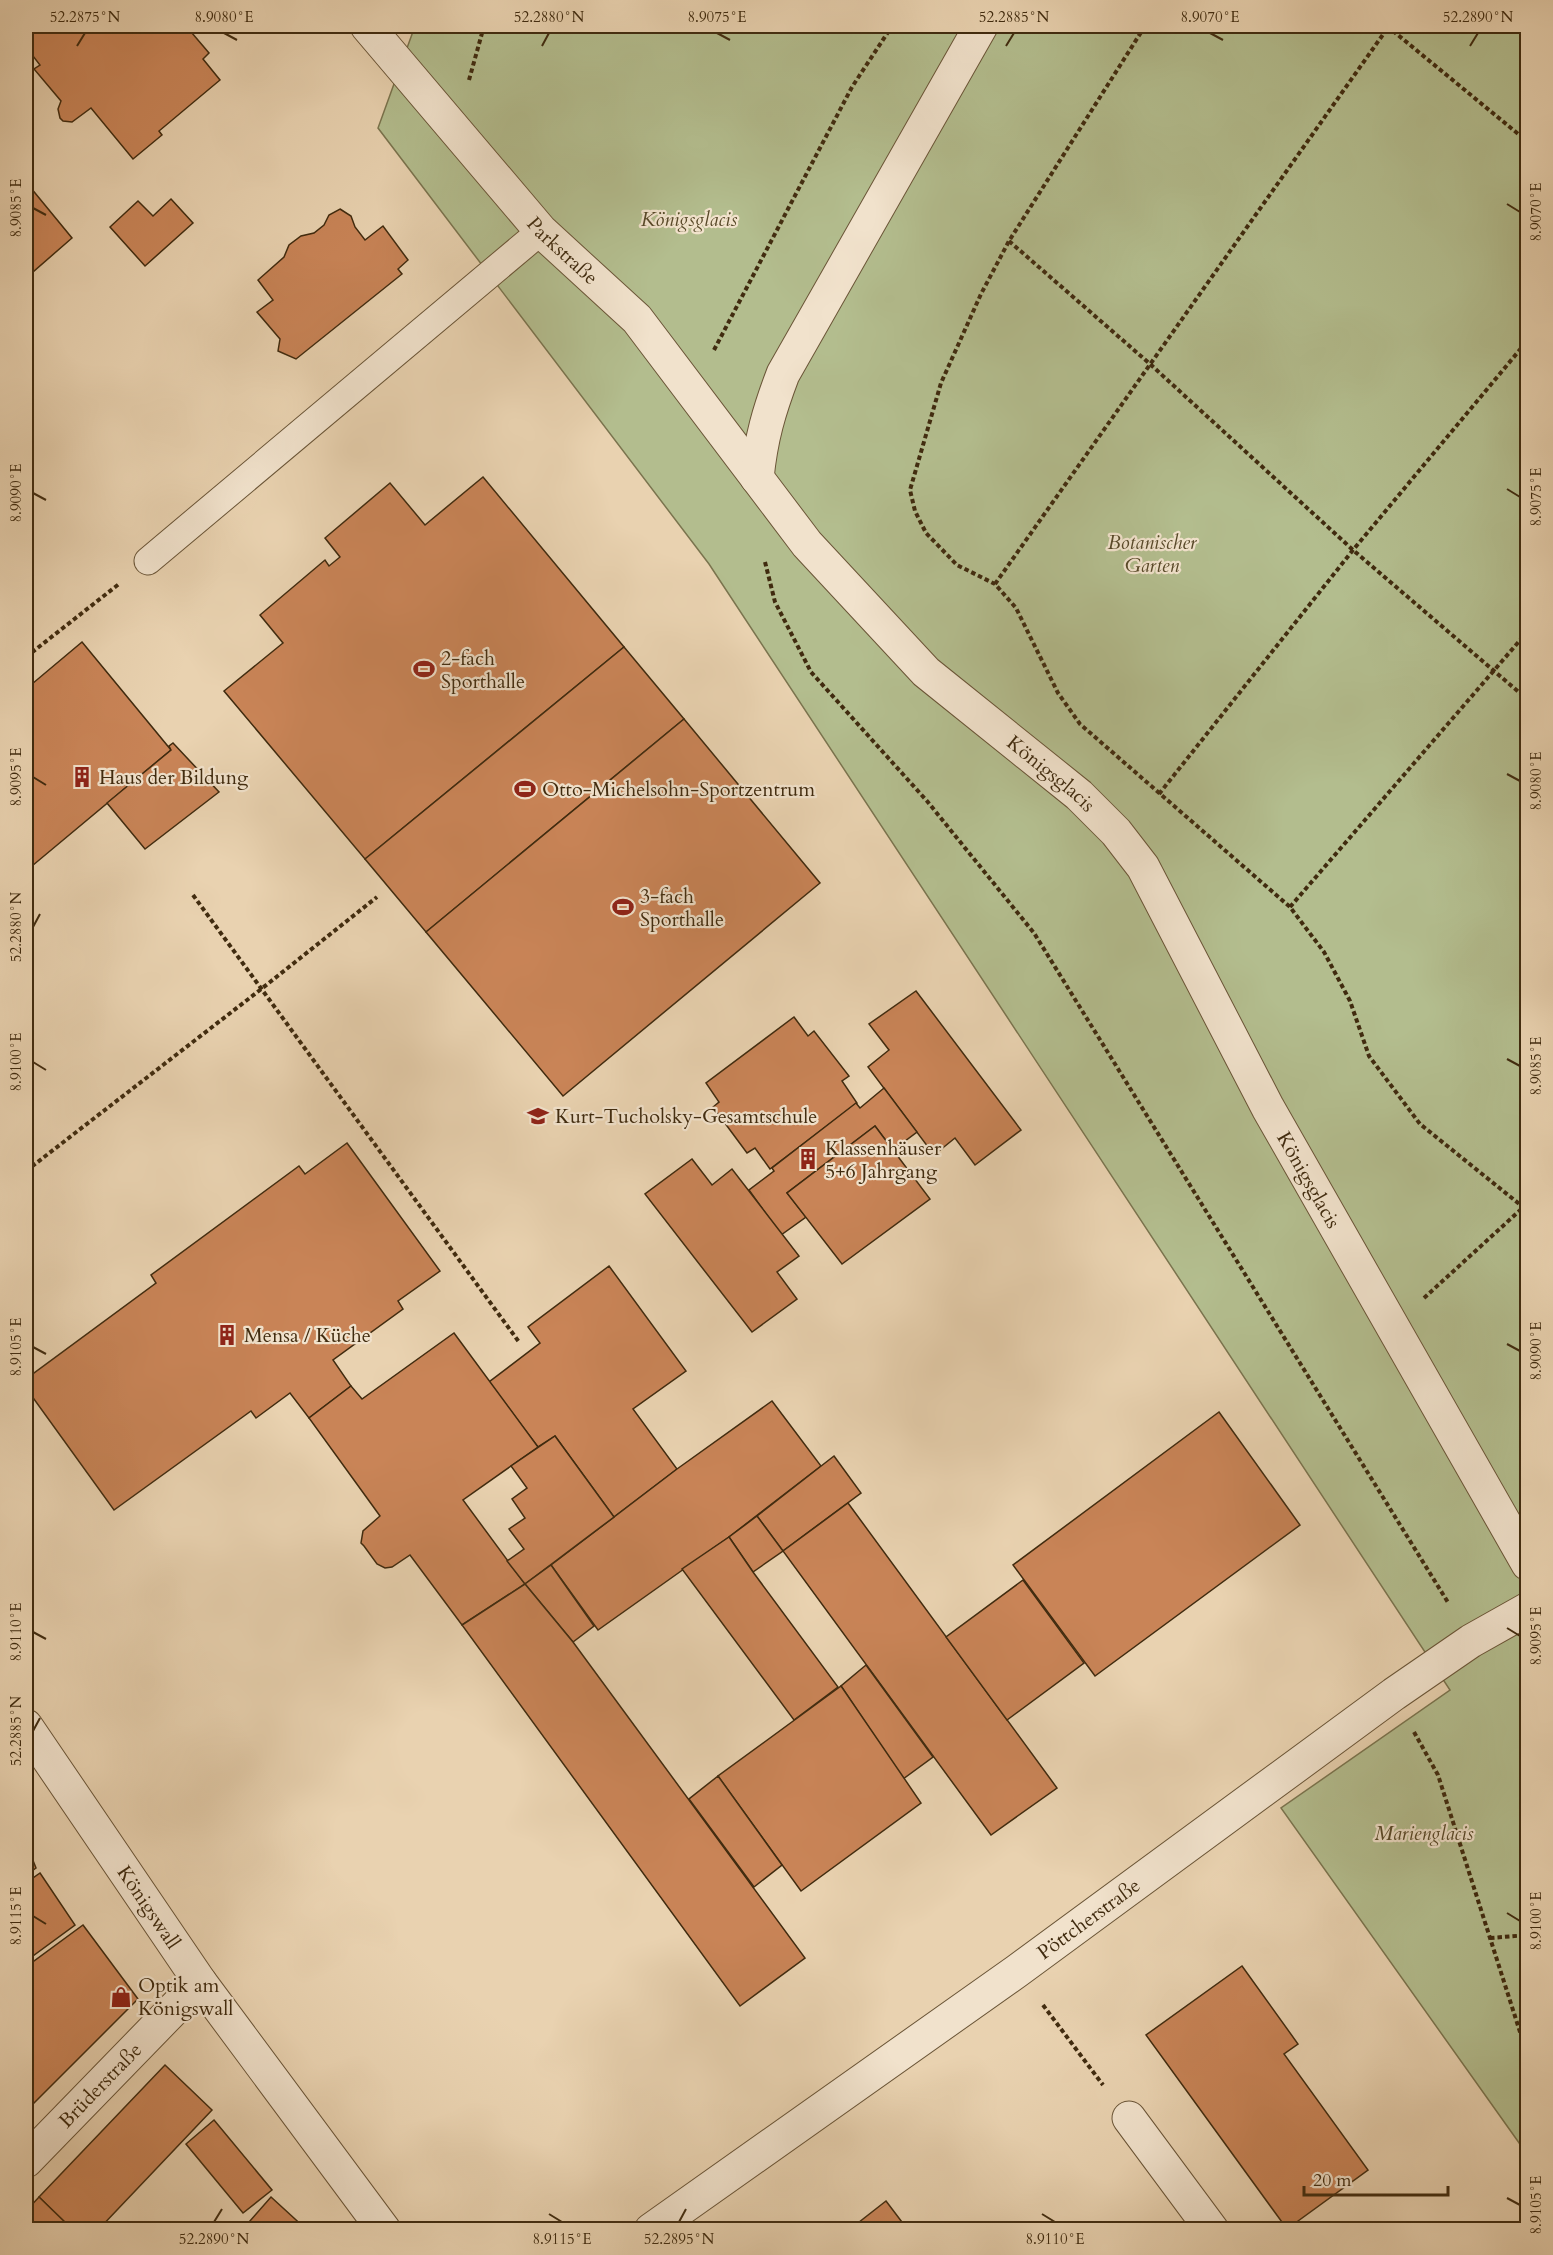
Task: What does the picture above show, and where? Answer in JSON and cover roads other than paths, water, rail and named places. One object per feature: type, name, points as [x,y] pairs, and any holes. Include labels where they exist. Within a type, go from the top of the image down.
[{"type":"street","name":"Parkstraße","points":[[367,26],[542,231],[637,319],[757,478]]},
{"type":"street","points":[[757,478],[760,442],[783,374],[981,26]]},
{"type":"street","name":"Königsglacis","points":[[757,478],[807,544],[926,672],[1079,795],[1116,832],[1143,867],[1268,1108],[1527,1564]]},
{"type":"street","name":"Pöttcherstraße","points":[[651,2229],[1017,1971],[1394,1694],[1471,1641],[1527,1609]]},
{"type":"street","name":"Königswall","points":[[26,1726],[200,1982],[384,2229]]},
{"type":"street","name":"Brüderstraße","points":[[26,2161],[200,1982]]},
{"type":"street","points":[[1128,2118],[1212,2229]]},
{"type":"lane","points":[[148,561],[542,231]]},
{"type":"place","name":"2-fach Sporthalle","points":[[424,669]]},
{"type":"place","name":"Haus der Bildung","points":[[82,777]]},
{"type":"place","name":"Otto-Michelsohn-Sportzentrum","points":[[525,789]]},
{"type":"place","name":"3-fach Sporthalle","points":[[623,907]]},
{"type":"place","name":"Kurt-Tucholsky-Gesamtschule","points":[[538,1116]]},
{"type":"place","name":"Klassenhäuser 5+6 Jahrgang","points":[[808,1159]]},
{"type":"place","name":"Mensa / Küche","points":[[227,1335]]},
{"type":"place","name":"Optik am Königswall","points":[[121,1997]]},
{"type":"park label","name":"Botanischer Garten","points":[[1152,554]]},
{"type":"park label","name":"Marienglacis","points":[[1424,1833]]}]
